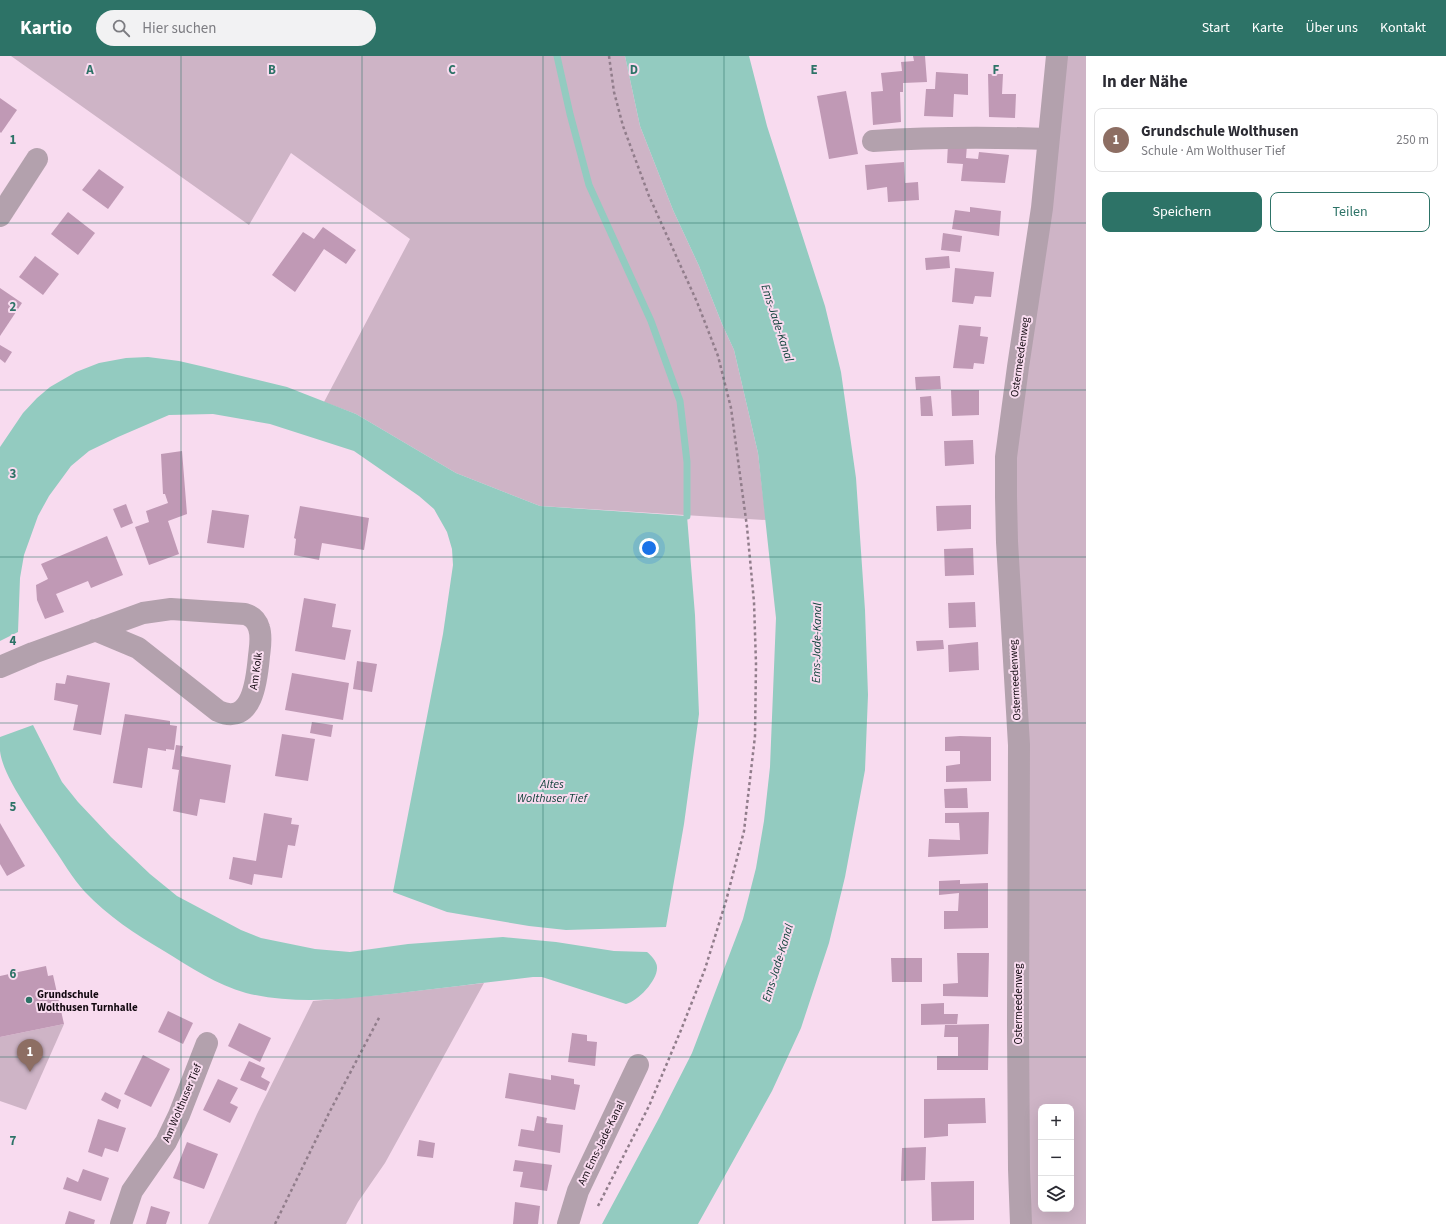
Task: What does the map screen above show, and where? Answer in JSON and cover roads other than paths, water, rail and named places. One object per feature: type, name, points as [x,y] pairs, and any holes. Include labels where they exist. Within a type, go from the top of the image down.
[{"type":"street","name":"Ostermeedenweg","points":[[1022,1224],[1019,1169],[1018,1031],[1019,745],[1007,542],[1006,457],[1041,215],[1057,56]]},
{"type":"street","points":[[873,141],[973,137],[1048,139]]},
{"type":"street","points":[[0,216],[37,159]]},
{"type":"street","name":"Am Kolk","points":[[0,667],[33,653],[95,630],[143,613],[171,609],[247,614],[257,623],[261,635],[256,681],[251,700],[243,709],[234,713],[224,714],[218,711],[138,648],[95,630]]},
{"type":"street","name":"Am Wolthuser Tief","points":[[121,1224],[132,1191],[166,1142],[179,1115],[207,1044]]},
{"type":"street","name":"Am Ems-Jade-Kanal","points":[[568,1224],[578,1191],[638,1065]]},
{"type":"water","name":"Ems-Jade-Kanal","points":[[625,56],[749,56],[767,126],[825,306],[841,372],[856,478],[865,610],[868,695],[865,770],[845,877],[829,943],[801,1028],[772,1091],[698,1224],[602,1224],[692,1053],[743,919],[756,868],[764,821],[770,767],[776,618],[758,453],[734,350],[699,266],[673,210],[640,126]]},
{"type":"water","name":"Altes Wolthuser Tief","points":[[148,357],[179,361],[287,387],[356,414],[456,473],[540,506],[687,516],[695,615],[699,714],[684,824],[666,927],[566,930],[529,926],[447,912],[393,892],[443,634],[453,565],[452,549],[447,532],[434,509],[419,496],[354,451],[270,424],[213,414],[169,415],[89,451],[71,466],[49,496],[38,516],[24,555],[20,578],[18,632],[0,641],[0,447],[23,413],[50,387],[76,372],[99,363],[126,358]]},
{"type":"water","points":[[33,725],[62,782],[78,802],[111,837],[150,874],[177,896],[241,930],[261,938],[315,949],[350,952],[408,944],[503,937],[556,942],[614,951],[647,952],[654,959],[657,965],[654,978],[651,984],[636,999],[626,1004],[542,977],[368,997],[327,1000],[266,997],[235,990],[194,969],[122,924],[94,901],[76,881],[22,800],[2,762],[0,737]]},
{"type":"waterway","points":[[557,56],[570,114],[589,185],[651,321],[680,401],[687,462],[687,516]]},
{"type":"place","name":"Grundschule Wolthusen Turnhalle","points":[[29,1000]]},
{"type":"place","name":"Grundschule Wolthusen","points":[[30,1072]]}]
